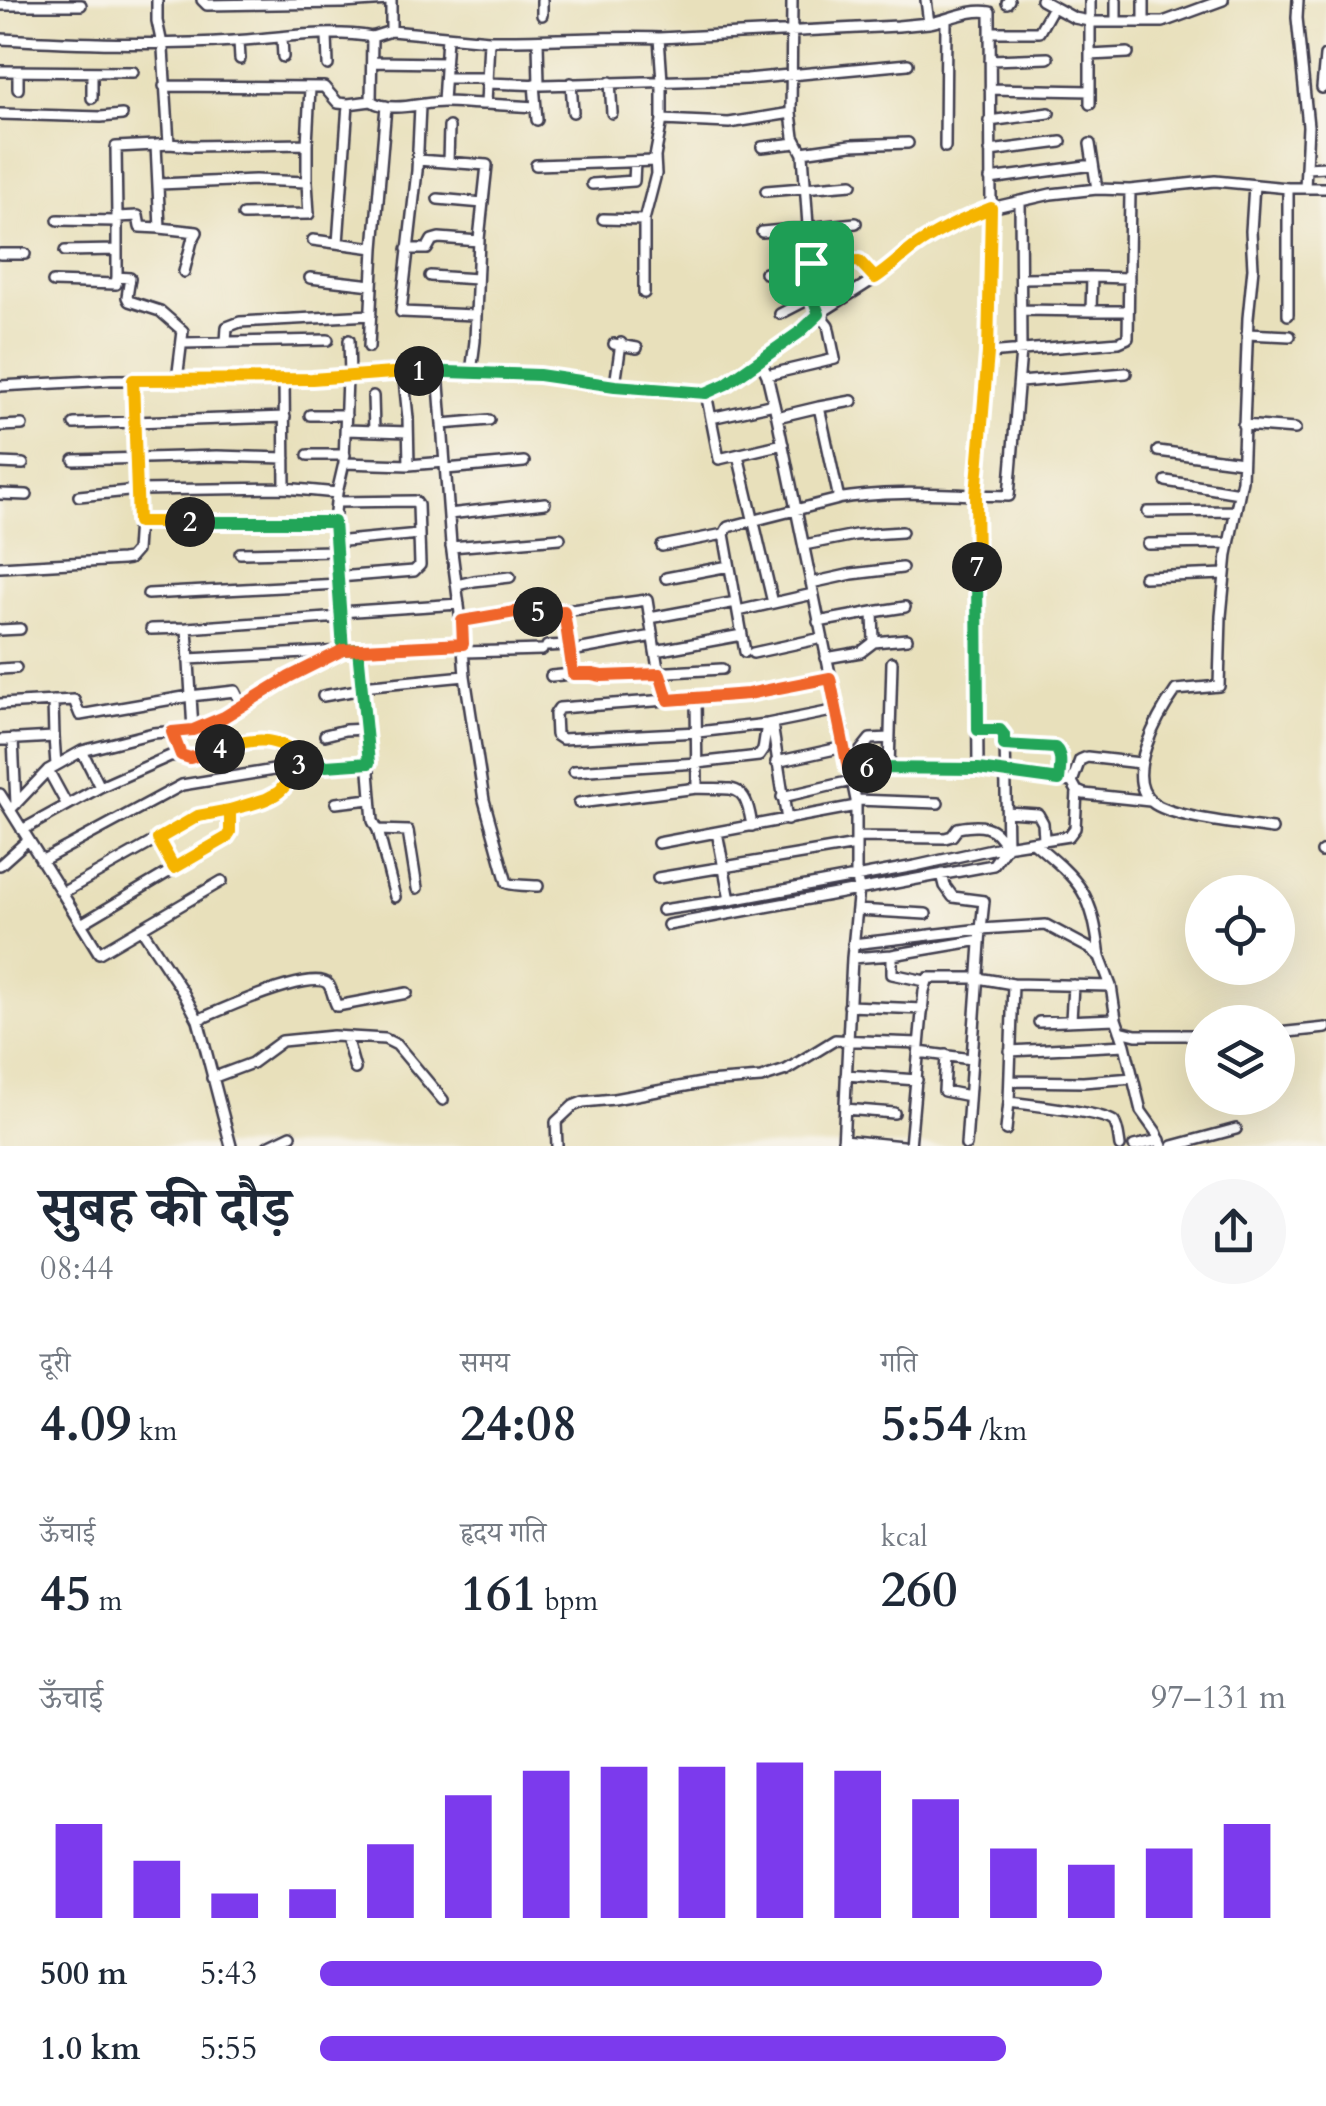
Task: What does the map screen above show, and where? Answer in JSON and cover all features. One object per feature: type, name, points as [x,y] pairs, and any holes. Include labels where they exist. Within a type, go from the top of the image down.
[{"type":"street","points":[[156,0],[169,144]]},
{"type":"street","points":[[202,0],[208,5],[390,0],[391,31]]},
{"type":"street","points":[[542,0],[542,14]]},
{"type":"street","points":[[767,375],[835,359],[828,325],[813,298],[802,152],[796,142],[791,113],[792,0]]},
{"type":"street","points":[[926,0],[929,22]]},
{"type":"street","points":[[1041,0],[1074,18],[1091,22],[1162,22],[1223,0]]},
{"type":"street","points":[[990,32],[1039,32],[1062,0]]},
{"type":"street","points":[[1090,0],[1090,104]]},
{"type":"street","points":[[1116,0],[1116,22]]},
{"type":"street","points":[[1144,0],[1144,22]]},
{"type":"street","points":[[1180,0],[1181,15]]},
{"type":"street","points":[[1298,0],[1308,126],[1305,188]]},
{"type":"street","points":[[0,4],[81,5]]},
{"type":"street","points":[[0,39],[162,43],[360,34],[372,37],[391,31],[538,42],[790,32],[946,21],[976,11],[990,12],[988,353],[976,495],[978,769]]},
{"type":"street","points":[[945,147],[946,21]]},
{"type":"street","points":[[327,35],[328,65]]},
{"type":"street","points":[[443,102],[447,36]]},
{"type":"street","points":[[371,101],[372,37]]},
{"type":"street","points":[[282,38],[283,58]]},
{"type":"street","points":[[644,293],[644,220],[656,174],[662,120],[659,38]]},
{"type":"street","points":[[239,40],[240,59]]},
{"type":"street","points":[[486,104],[490,40]]},
{"type":"street","points":[[537,120],[538,42]]},
{"type":"street","points":[[1090,55],[1128,53]]},
{"type":"street","points":[[1305,86],[1324,88],[1325,56]]},
{"type":"street","points":[[990,60],[1048,58]]},
{"type":"street","points":[[373,62],[446,63]]},
{"type":"street","points":[[445,78],[536,84],[747,79],[908,64]]},
{"type":"street","points":[[0,72],[133,72]]},
{"type":"street","points":[[18,72],[18,89]]},
{"type":"street","points":[[92,73],[92,98]]},
{"type":"street","points":[[610,82],[612,113]]},
{"type":"street","points":[[571,83],[573,112]]},
{"type":"street","points":[[164,86],[324,88],[338,103],[348,104],[371,101],[386,106],[420,106],[443,102],[536,108]]},
{"type":"street","points":[[242,215],[309,214],[310,88]]},
{"type":"street","points":[[990,90],[1090,91]]},
{"type":"street","points":[[338,243],[348,104]]},
{"type":"street","points":[[370,347],[386,106]]},
{"type":"street","points":[[420,106],[401,312],[475,316]]},
{"type":"street","points":[[662,120],[729,123],[791,113]]},
{"type":"street","points":[[0,114],[122,115]]},
{"type":"street","points":[[990,121],[1049,114]]},
{"type":"street","points":[[448,162],[449,127]]},
{"type":"street","points":[[762,147],[796,142]]},
{"type":"street","points":[[802,152],[852,144],[908,142]]},
{"type":"street","points":[[990,151],[1061,142]]},
{"type":"street","points":[[53,282],[116,284],[116,148],[307,144]]},
{"type":"street","points":[[1090,144],[1097,189]]},
{"type":"street","points":[[156,145],[160,228]]},
{"type":"street","points":[[417,160],[487,165],[471,373]]},
{"type":"street","points":[[536,165],[656,161]]},
{"type":"street","points":[[592,184],[634,182],[635,162]]},
{"type":"street","points":[[990,180],[1093,165]]},
{"type":"street","points":[[1306,168],[1326,168]]},
{"type":"street","points":[[159,184],[308,182]]},
{"type":"street","points":[[0,386],[284,379],[403,370],[539,375],[706,393],[726,384],[938,232],[991,208],[1051,194],[1214,182],[1326,188]]},
{"type":"street","points":[[766,191],[852,184]]},
{"type":"street","points":[[1150,801],[1142,786],[1140,763],[1163,708],[1176,690],[1219,686],[1225,574],[1242,462],[1254,184]]},
{"type":"street","points":[[1288,188],[1288,315]]},
{"type":"street","points":[[988,353],[1128,338],[1130,190]]},
{"type":"street","points":[[438,199],[483,203]]},
{"type":"street","points":[[822,638],[749,652],[742,635],[724,534],[728,527],[858,496],[1009,496],[1020,382],[1020,201]]},
{"type":"street","points":[[58,220],[138,216],[140,227],[197,232],[184,272]]},
{"type":"street","points":[[603,219],[644,220]]},
{"type":"street","points":[[762,232],[856,223]]},
{"type":"street","points":[[407,249],[424,250],[439,238],[479,241]]},
{"type":"street","points":[[314,240],[374,248]]},
{"type":"street","points":[[65,251],[117,250]]},
{"type":"street","points":[[0,254],[25,254]]},
{"type":"street","points":[[765,273],[859,261],[875,278]]},
{"type":"street","points":[[430,276],[476,279]]},
{"type":"street","points":[[118,277],[130,278],[127,300],[160,310],[183,331],[177,380]]},
{"type":"street","points":[[1091,311],[1092,277]]},
{"type":"street","points":[[310,278],[372,285]]},
{"type":"street","points":[[1022,278],[1130,278]]},
{"type":"street","points":[[780,314],[813,298]]},
{"type":"street","points":[[1022,310],[1128,310]]},
{"type":"street","points":[[226,342],[228,327],[240,322],[371,315]]},
{"type":"street","points":[[1247,334],[1290,336]]},
{"type":"street","points":[[183,343],[328,340]]},
{"type":"street","points":[[343,650],[334,522],[344,459],[349,340]]},
{"type":"street","points":[[615,386],[618,344],[637,348]]},
{"type":"street","points":[[760,360],[783,444],[856,803],[858,888],[843,1143],[902,1146]]},
{"type":"street","points":[[403,370],[409,465]]},
{"type":"street","points":[[438,371],[451,547],[484,800],[506,880],[512,886],[538,886]]},
{"type":"street","points":[[1020,382],[1126,373]]},
{"type":"street","points":[[284,379],[285,488]]},
{"type":"street","points":[[0,567],[129,558],[136,550],[138,490],[133,380]]},
{"type":"street","points":[[706,393],[719,459],[783,444]]},
{"type":"street","points":[[373,396],[374,431]]},
{"type":"street","points":[[777,417],[852,401]]},
{"type":"street","points":[[711,418],[774,404]]},
{"type":"street","points":[[819,407],[836,499]]},
{"type":"street","points":[[310,415],[346,415]]},
{"type":"street","points":[[74,424],[285,417]]},
{"type":"street","points":[[442,424],[488,420]]},
{"type":"street","points":[[1243,425],[1296,430]]},
{"type":"street","points":[[0,426],[22,426]]},
{"type":"street","points":[[346,430],[408,432]]},
{"type":"street","points":[[1158,451],[1242,462]]},
{"type":"street","points":[[308,454],[409,465],[524,462]]},
{"type":"street","points":[[738,455],[772,603]]},
{"type":"street","points":[[74,460],[285,458]]},
{"type":"street","points":[[0,462],[23,464]]},
{"type":"street","points":[[1166,481],[1239,492]]},
{"type":"street","points":[[79,496],[138,490],[285,488],[337,498],[415,501],[418,506],[417,570],[148,594]]},
{"type":"street","points":[[0,494],[27,495]]},
{"type":"street","points":[[449,514],[545,503]]},
{"type":"street","points":[[1148,512],[1234,512]]},
{"type":"street","points":[[138,522],[334,522]]},
{"type":"street","points":[[804,545],[855,535],[902,532]]},
{"type":"street","points":[[240,553],[335,546],[419,534]]},
{"type":"street","points":[[662,546],[724,534]]},
{"type":"street","points":[[451,547],[560,538]]},
{"type":"street","points":[[1148,544],[1229,543]]},
{"type":"street","points":[[666,578],[730,566]]},
{"type":"street","points":[[650,618],[772,603],[852,574],[902,568]]},
{"type":"street","points":[[1144,576],[1225,574]]},
{"type":"street","points":[[457,586],[510,578]]},
{"type":"street","points":[[462,621],[647,600],[668,700]]},
{"type":"street","points":[[151,629],[459,604]]},
{"type":"street","points":[[818,622],[905,607]]},
{"type":"street","points":[[564,611],[573,674]]},
{"type":"street","points":[[873,612],[874,642]]},
{"type":"street","points":[[186,628],[193,730]]},
{"type":"street","points":[[0,630],[20,629]]},
{"type":"street","points":[[655,652],[742,635]]},
{"type":"street","points":[[188,660],[358,649],[570,648],[653,636]]},
{"type":"street","points":[[826,658],[861,652],[874,642],[907,639]]},
{"type":"street","points":[[358,649],[373,821],[396,896]]},
{"type":"street","points":[[0,823],[52,767],[82,751],[153,734],[193,730],[343,650]]},
{"type":"street","points":[[889,768],[892,662]]},
{"type":"street","points":[[0,668],[16,668]]},
{"type":"street","points":[[552,676],[722,669]]},
{"type":"street","points":[[324,696],[465,676]]},
{"type":"street","points":[[830,678],[748,694],[559,708],[555,714],[556,736],[562,739],[698,732],[769,724],[837,710]]},
{"type":"street","points":[[0,704],[74,700],[80,715],[235,691],[242,706]]},
{"type":"street","points":[[696,698],[697,788]]},
{"type":"street","points":[[53,701],[52,767],[66,804]]},
{"type":"street","points":[[769,724],[787,820]]},
{"type":"street","points":[[574,770],[759,756],[769,724]]},
{"type":"street","points":[[325,736],[366,729]]},
{"type":"street","points":[[668,925],[993,865],[1006,846],[1004,735],[1000,730],[978,730]]},
{"type":"street","points":[[172,732],[181,755]]},
{"type":"street","points":[[0,740],[54,737]]},
{"type":"street","points":[[13,738],[13,810]]},
{"type":"street","points":[[847,764],[870,738],[890,738]]},
{"type":"street","points":[[22,830],[100,786],[170,756],[190,758],[247,741],[270,740],[303,761],[326,766],[369,763]]},
{"type":"street","points":[[1004,745],[1055,748],[1060,757],[1059,780]]},
{"type":"street","points":[[776,762],[844,748]]},
{"type":"street","points":[[82,751],[100,786]]},
{"type":"street","points":[[662,910],[1069,836],[1074,832],[1080,760],[1086,757],[1140,763]]},
{"type":"street","points":[[62,893],[198,816],[230,810],[279,792],[303,761]]},
{"type":"street","points":[[42,861],[182,785],[267,772],[303,761]]},
{"type":"street","points":[[847,764],[978,769],[1059,780],[1084,794],[1150,801],[1202,817],[1272,828]]},
{"type":"street","points":[[782,797],[851,781]]},
{"type":"street","points":[[579,802],[697,788],[731,788],[748,802],[752,826]]},
{"type":"street","points":[[0,794],[99,953],[222,880]]},
{"type":"street","points":[[336,803],[370,799]]},
{"type":"street","points":[[658,843],[856,803],[938,803]]},
{"type":"street","points":[[81,924],[226,838],[230,832],[230,810]]},
{"type":"street","points":[[1007,812],[1038,814],[1042,823],[1038,841]]},
{"type":"street","points":[[658,878],[856,841],[945,838],[958,828],[990,828],[999,833],[1006,846]]},
{"type":"street","points":[[378,830],[408,831],[417,888]]},
{"type":"street","points":[[717,832],[730,900]]},
{"type":"street","points":[[158,839],[174,868]]},
{"type":"street","points":[[0,864],[28,840]]},
{"type":"street","points":[[1038,841],[1070,874],[1093,912],[1100,957],[1111,986],[1141,1111],[1161,1143],[1134,1146]]},
{"type":"street","points":[[942,874],[945,886],[957,899],[984,901],[966,1145]]},
{"type":"street","points":[[857,910],[926,914]]},
{"type":"street","points":[[853,944],[981,934],[1046,924],[1100,957]]},
{"type":"street","points":[[141,928],[198,1020],[231,1146]]},
{"type":"street","points":[[852,958],[892,955],[981,934]]},
{"type":"street","points":[[892,955],[892,974],[925,982],[936,977],[1013,984],[1111,986]]},
{"type":"street","points":[[198,1020],[309,979],[324,981],[337,1006],[408,993]]},
{"type":"street","points":[[910,1146],[925,982]]},
{"type":"street","points":[[1006,1130],[1013,984]]},
{"type":"street","points":[[1072,1020],[1073,985]]},
{"type":"street","points":[[849,1006],[923,1009]]},
{"type":"street","points":[[1039,1022],[1116,1019]]},
{"type":"street","points":[[1295,1031],[1326,1028]]},
{"type":"street","points":[[1120,1032],[1185,1035]]},
{"type":"street","points":[[212,1078],[252,1063],[282,1041],[346,1036],[385,1039],[397,1044],[443,1100]]},
{"type":"street","points":[[346,1036],[355,1068]]},
{"type":"street","points":[[557,1146],[556,1122],[577,1104],[690,1084],[761,1078],[786,1070],[827,1043],[848,1038],[971,1059]]},
{"type":"street","points":[[1010,1051],[1125,1045]]},
{"type":"street","points":[[946,1055],[944,1092],[969,1096]]},
{"type":"street","points":[[846,1075],[917,1080]]},
{"type":"street","points":[[1010,1081],[1134,1078]]},
{"type":"street","points":[[1009,1102],[1111,1119],[1120,1146]]},
{"type":"street","points":[[845,1109],[894,1113]]},
{"type":"street","points":[[1173,1146],[1236,1128]]},
{"type":"street","points":[[268,1146],[291,1135]]},
{"type":"route","points":[[811,263],[813,298],[819,314],[726,384],[706,393],[539,375],[403,370],[312,379],[133,380],[138,522],[334,522],[343,650],[358,649],[369,763],[326,766],[308,757],[299,764],[279,792],[266,799],[198,816],[158,839],[174,868],[226,838],[230,832],[230,810],[266,799],[279,792],[308,757],[270,740],[247,741],[190,758],[181,755],[172,732],[193,730],[224,717],[343,650],[358,649],[392,647],[463,644],[462,621],[515,612],[564,611],[573,674],[660,674],[668,700],[748,694],[830,678],[848,768],[978,769],[1059,780],[1060,757],[1055,748],[1004,745],[1000,730],[978,730],[976,495],[988,353],[991,208],[938,232],[875,278],[859,261],[811,263]]}]
